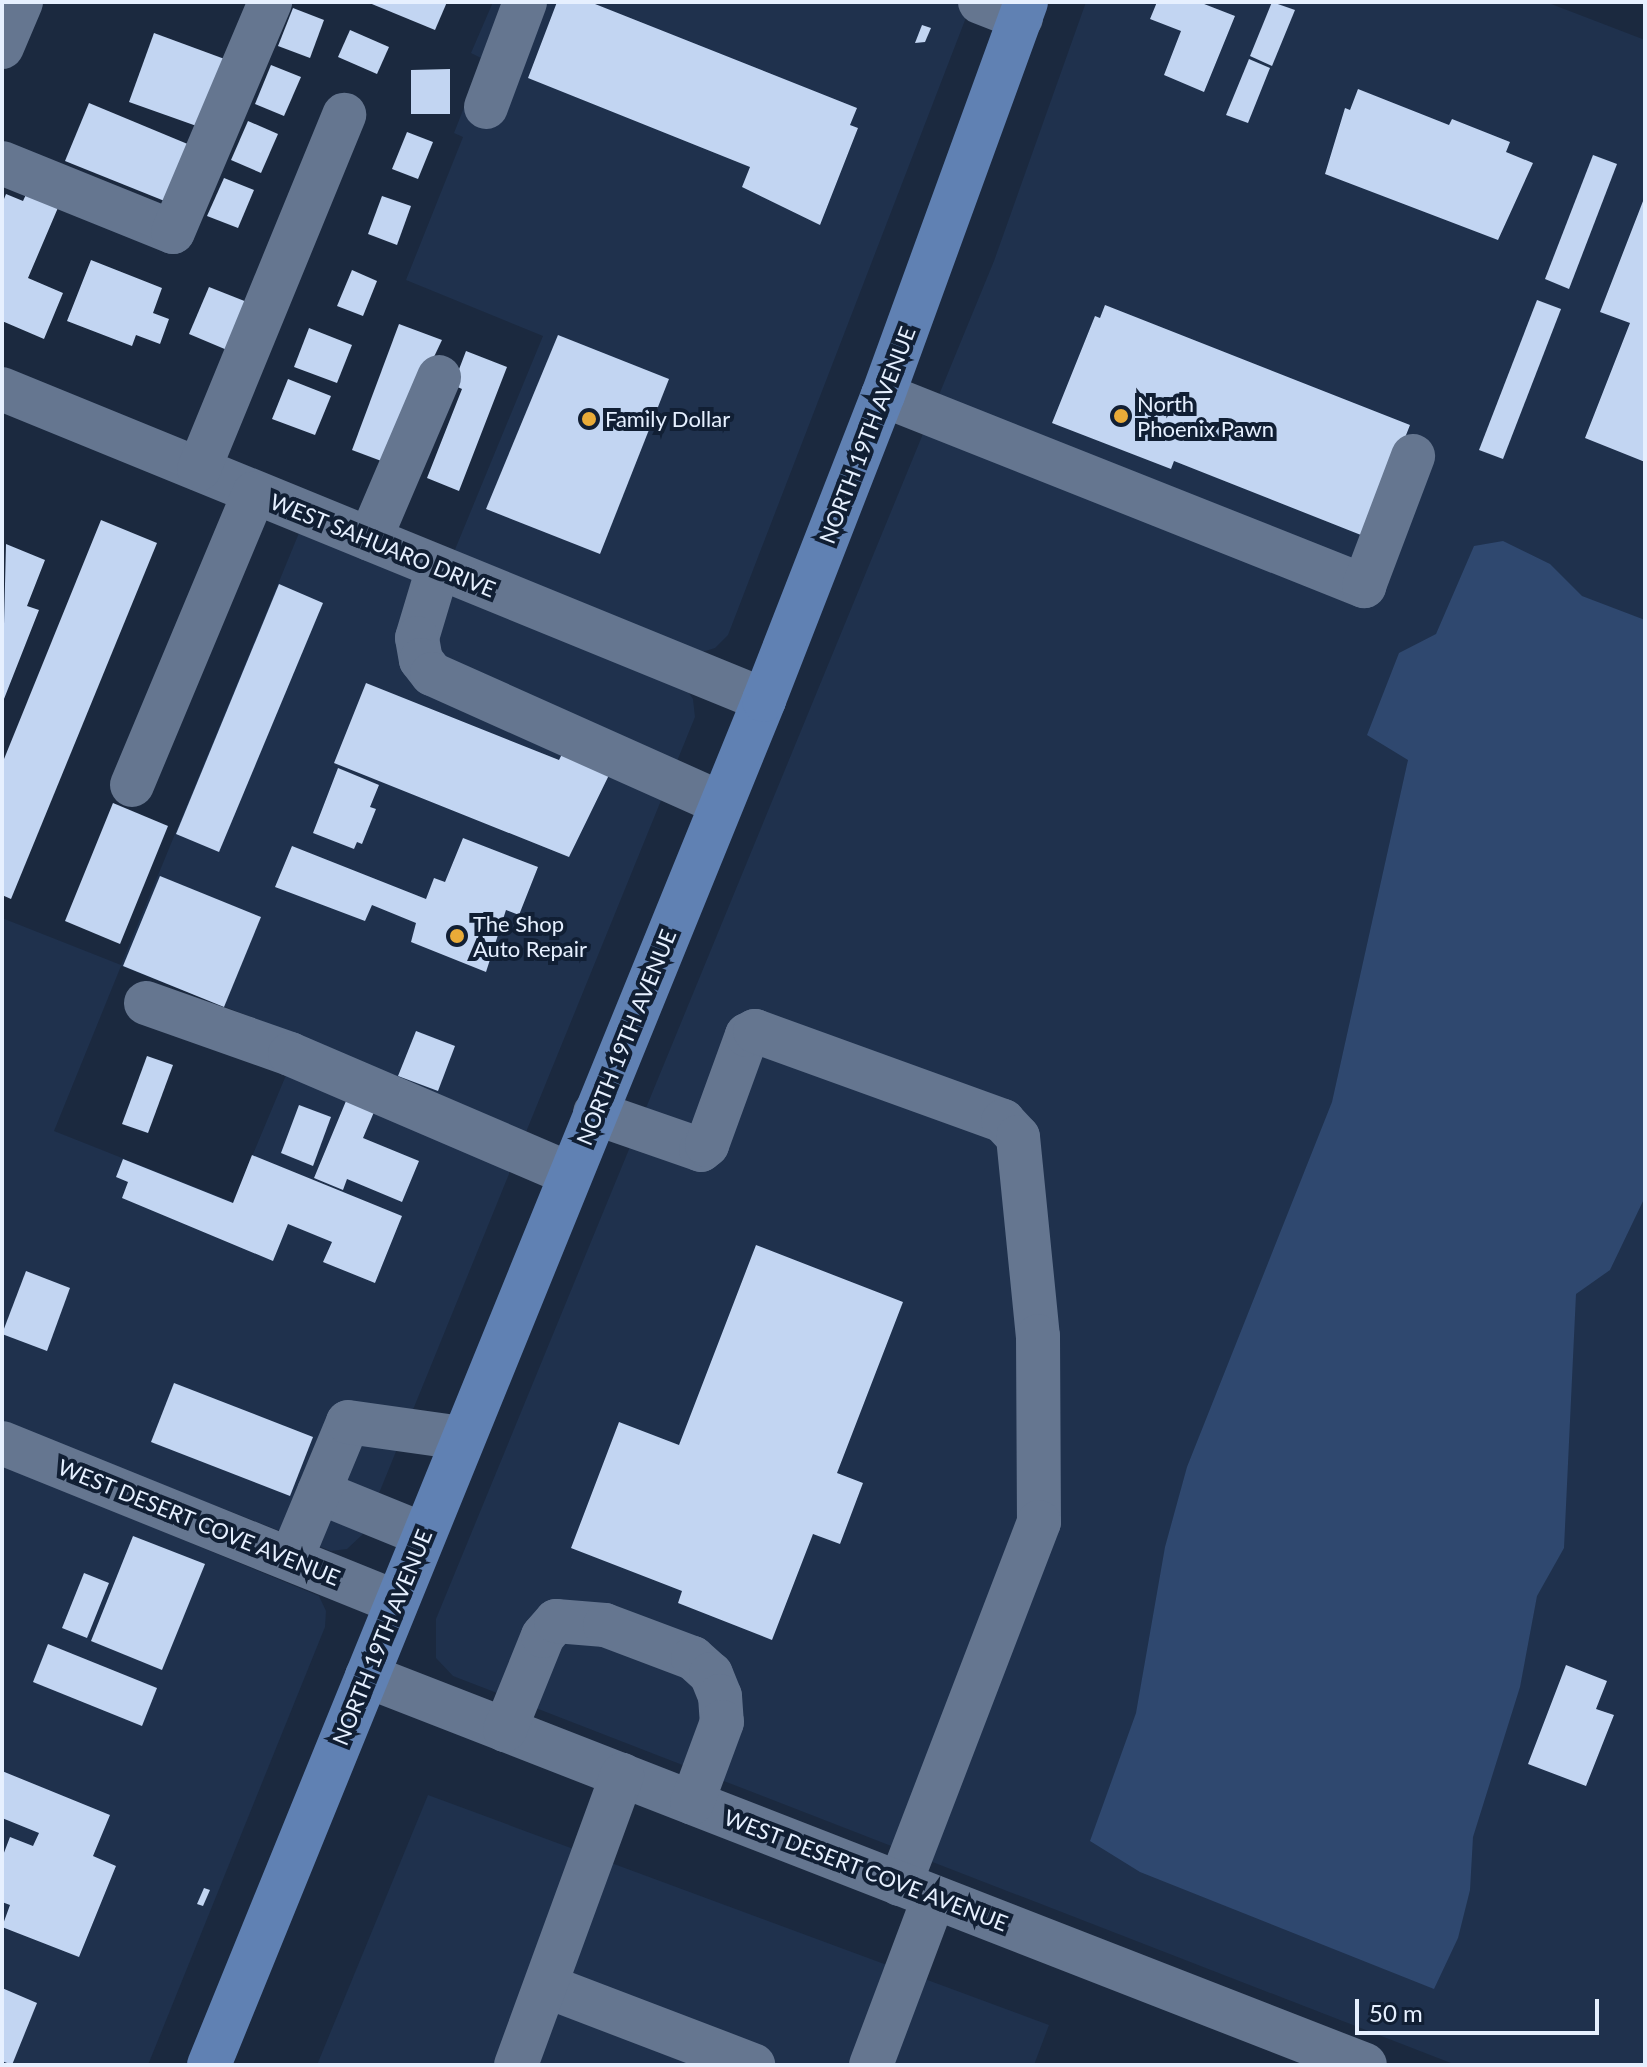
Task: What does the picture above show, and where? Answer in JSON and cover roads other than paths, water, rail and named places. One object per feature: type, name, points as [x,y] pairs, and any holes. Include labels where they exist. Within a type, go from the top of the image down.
[{"type":"main road","name":"NORTH 19TH AVENUE","points":[[209,2065],[422,1534],[764,700],[883,395],[1024,10]]},
{"type":"street","points":[[2,47],[21,2]]},
{"type":"street","points":[[2,163],[173,232],[270,2]]},
{"type":"street","points":[[486,107],[525,2]]},
{"type":"street","points":[[980,2],[1024,10]]},
{"type":"street","points":[[199,469],[344,115]]},
{"type":"street","points":[[370,539],[439,377]]},
{"type":"street","name":"WEST SAHUARO DRIVE","points":[[2,389],[764,700]]},
{"type":"street","points":[[883,395],[1364,586],[1413,456]]},
{"type":"street","points":[[132,785],[254,493]]},
{"type":"street","points":[[438,568],[417,638],[421,660],[432,674],[721,803]]},
{"type":"street","points":[[146,1003],[290,1054],[570,1174]]},
{"type":"street","points":[[595,1113],[701,1150],[707,1145],[747,1035],[755,1031],[1003,1121],[1018,1137],[1038,1336],[1039,1522],[917,1890],[871,2065]]},
{"type":"street","points":[[291,1559],[348,1422],[462,1438]]},
{"type":"street","name":"WEST DESERT COVE AVENUE","points":[[2,1443],[396,1602]]},
{"type":"street","points":[[319,1492],[422,1534]]},
{"type":"street","points":[[505,1730],[543,1636],[556,1621],[605,1625],[693,1658],[711,1674],[720,1696],[722,1722],[692,1803]]},
{"type":"street","name":"WEST DESERT COVE AVENUE","points":[[367,1676],[1365,2065]]},
{"type":"street","points":[[516,2065],[622,1775]]},
{"type":"street","points":[[546,1986],[753,2065]]},
{"type":"place","name":"North Phoenix Pawn","points":[[1121,416]]},
{"type":"place","name":"Family Dollar","points":[[589,419]]},
{"type":"place","name":"The Shop Auto Repair","points":[[457,936]]}]
